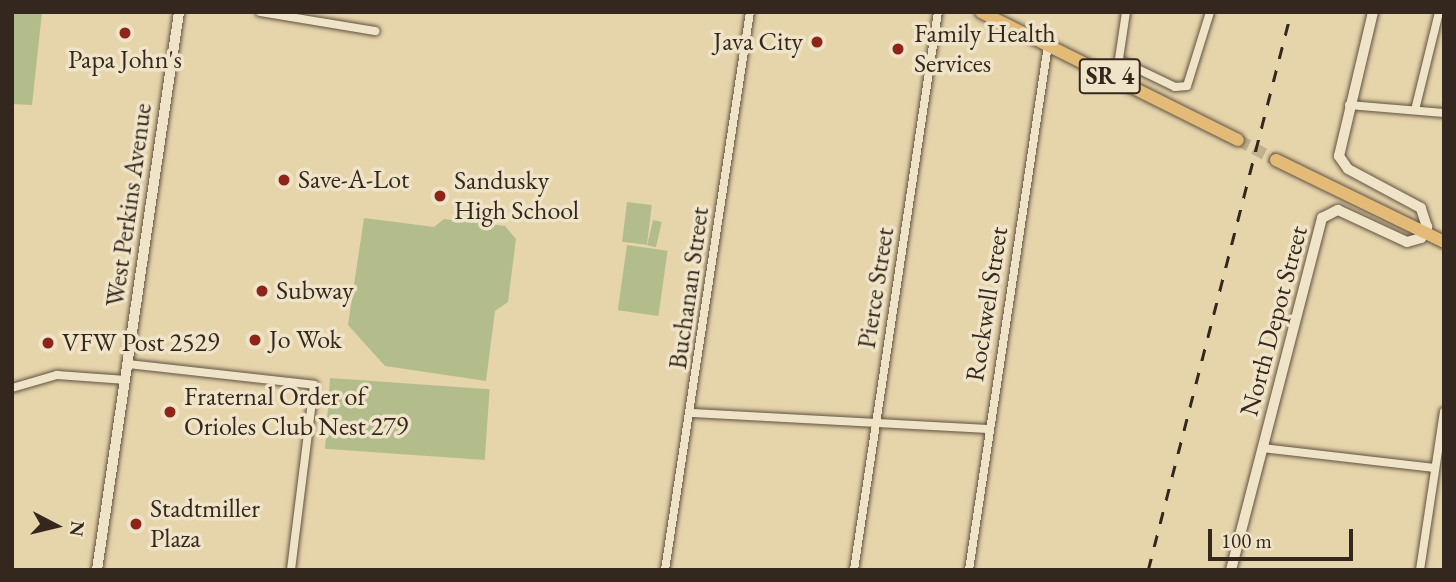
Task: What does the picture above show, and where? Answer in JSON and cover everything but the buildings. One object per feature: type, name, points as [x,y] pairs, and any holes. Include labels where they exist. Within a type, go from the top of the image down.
[{"type":"main road","name":"West Perkins Avenue","points":[[97,570],[179,12]]},
{"type":"main road","name":"SR 4","points":[[981,12],[1238,140]]},
{"type":"main road","points":[[1276,160],[1444,242]]},
{"type":"street","points":[[260,12],[375,31]]},
{"type":"street","name":"Buchanan Street","points":[[665,570],[692,413],[750,12]]},
{"type":"street","name":"Pierce Street","points":[[854,570],[938,12]]},
{"type":"street","points":[[1116,79],[1126,12]]},
{"type":"street","points":[[1119,60],[1175,87],[1187,86],[1210,12]]},
{"type":"street","points":[[1373,12],[1338,148],[1342,163],[1421,208],[1427,220],[1426,233]]},
{"type":"street","points":[[1415,110],[1439,12]]},
{"type":"street","name":"Rockwell Street","points":[[969,570],[1048,45]]},
{"type":"street","points":[[1349,105],[1444,113]]},
{"type":"street","name":"North Depot Street","points":[[1231,570],[1325,215],[1341,211],[1404,242],[1419,239],[1426,233]]},
{"type":"street","points":[[128,364],[314,385],[291,570]]},
{"type":"street","points":[[12,388],[57,375],[126,380]]},
{"type":"street","points":[[1420,570],[1444,412]]},
{"type":"street","points":[[692,413],[989,429]]},
{"type":"street","points":[[1262,448],[1435,468]]},
{"type":"green space","points":[[12,12],[42,12],[32,105],[12,104]]},
{"type":"green space","points":[[627,202],[652,205],[647,245],[622,242]]},
{"type":"green space","points":[[364,218],[434,227],[444,219],[505,226],[516,239],[508,302],[495,311],[486,381],[385,366],[348,325]]},
{"type":"green space","points":[[653,220],[662,222],[656,247],[647,245]]},
{"type":"green space","points":[[627,245],[668,251],[658,316],[618,310]]},
{"type":"green space","points":[[330,378],[490,389],[485,460],[325,449]]},
{"type":"tunnel","points":[[1238,140],[1276,160]]},
{"type":"railway","points":[[1148,570],[1291,12]]},
{"type":"place","name":"Papa John's","points":[[125,33]]},
{"type":"place","name":"Java City","points":[[817,42]]},
{"type":"place","name":"Family Health Services","points":[[898,49]]},
{"type":"place","name":"Save-A-Lot","points":[[284,180]]},
{"type":"place","name":"Sandusky High School","points":[[440,196]]},
{"type":"place","name":"Subway","points":[[262,291]]},
{"type":"place","name":"Jo Wok","points":[[255,340]]},
{"type":"place","name":"VFW Post 2529","points":[[48,343]]},
{"type":"place","name":"Fraternal Order of Orioles Club Nest 279","points":[[170,412]]},
{"type":"place","name":"Stadtmiller Plaza","points":[[136,524]]}]
